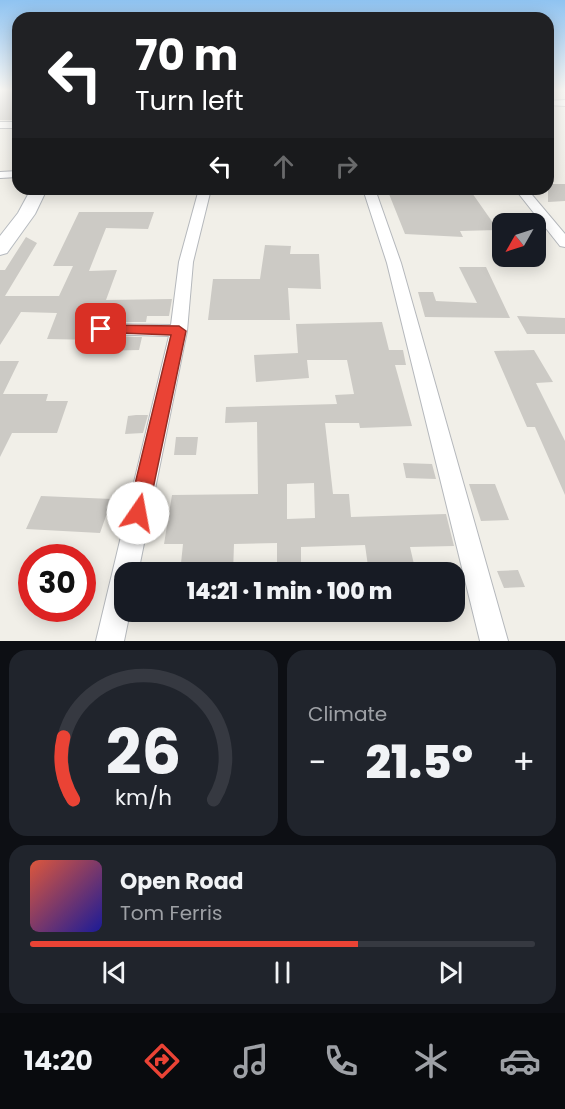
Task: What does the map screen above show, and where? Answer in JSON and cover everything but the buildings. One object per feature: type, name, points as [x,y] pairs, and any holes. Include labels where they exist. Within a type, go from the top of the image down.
[{"type":"street","points":[[0,249],[26,214],[36,195]]},
{"type":"street","points":[[128,562],[179,331],[186,262],[203,195]]},
{"type":"street","points":[[371,195],[394,263],[494,641]]},
{"type":"street","points":[[526,195],[565,243]]},
{"type":"street","points":[[101,329],[179,331]]},
{"type":"street","points":[[110,641],[114,622]]},
{"type":"route","points":[[101,329],[179,331],[138,513]]}]
